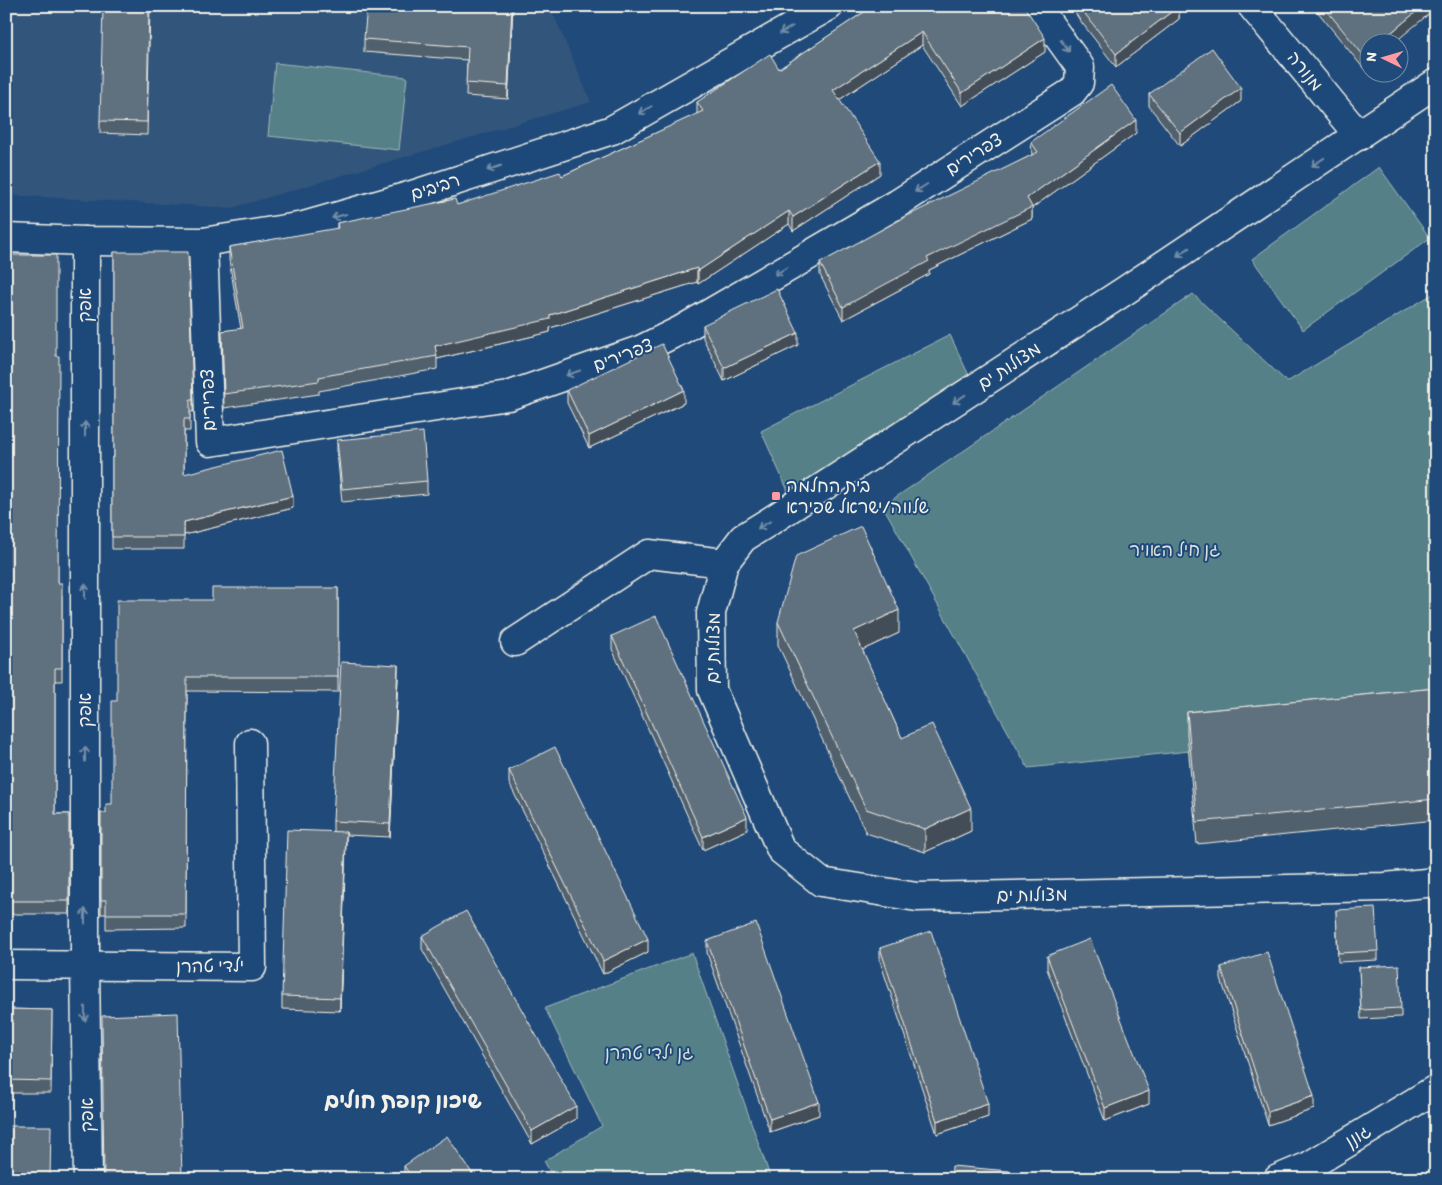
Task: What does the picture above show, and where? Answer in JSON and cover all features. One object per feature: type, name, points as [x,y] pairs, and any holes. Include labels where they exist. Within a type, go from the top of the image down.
[{"type":"street","name":"רביבים","points":[[6,238],[203,242],[304,226],[409,196],[612,130],[829,6]]},
{"type":"street","name":"צפרירים","points":[[203,242],[210,442],[508,396],[640,350],[681,330],[897,204],[1072,92],[1079,82],[1080,67],[1036,6]]},
{"type":"street","name":"מנורה","points":[[1252,6],[1358,136]]},
{"type":"street","name":"מצולות ים","points":[[1436,82],[1123,292],[743,538],[724,563],[711,613],[712,690],[781,850],[820,882],[917,897],[1385,887],[1436,882]]},
{"type":"street","name":"אפק","points":[[85,241],[84,965],[88,1179]]},
{"type":"street","points":[[515,642],[649,554],[724,563]]},
{"type":"street","name":"ילדי טהרן","points":[[6,965],[252,967],[250,743]]},
{"type":"street","name":"גונן","points":[[1278,1179],[1309,1166],[1436,1089]]},
{"type":"shaded area","points":[[6,6],[550,6],[591,102],[232,208],[6,195]]},
{"type":"green space","points":[[275,63],[407,77],[399,150],[268,136]]},
{"type":"green space","points":[[1379,167],[1430,238],[1303,330],[1252,259]]},
{"type":"green space","name":"גן חיל האויר","points":[[1436,292],[1436,725],[1028,768],[883,506],[1193,294],[1287,382]]},
{"type":"green space","points":[[950,335],[972,382],[793,502],[761,431]]},
{"type":"green space","name":"גן ילדי טהרן","points":[[692,953],[771,1179],[554,1179],[544,1161],[602,1126],[545,1008]]},
{"type":"building","points":[[103,6],[149,6],[147,122],[100,121]]},
{"type":"building","points":[[367,6],[512,6],[508,86],[466,83],[468,47],[364,39]]},
{"type":"building","points":[[873,6],[1024,6],[1045,38],[962,93],[922,32],[833,90],[880,161],[793,217],[789,211],[698,271],[697,268],[550,315],[550,319],[435,346],[437,356],[319,377],[319,381],[224,394],[222,331],[243,328],[229,247],[338,228],[337,223],[455,199],[457,205],[560,172],[562,176],[703,111],[697,102],[770,54],[779,69]]},
{"type":"building","points":[[1079,6],[1179,6],[1116,54]]},
{"type":"building","points":[[1323,6],[1423,6],[1392,32],[1360,32],[1360,51]]},
{"type":"building","points":[[1212,48],[1241,88],[1180,133],[1149,94]]},
{"type":"building","points":[[1111,85],[1136,120],[1027,198],[1032,207],[927,258],[929,261],[843,307],[820,263],[905,217],[1038,152],[1031,142]]},
{"type":"building","points":[[114,252],[188,252],[193,400],[190,400],[190,419],[184,419],[184,474],[282,450],[293,496],[184,522],[184,537],[112,537]]},
{"type":"building","points":[[6,255],[56,255],[56,356],[59,356],[58,583],[62,583],[62,668],[55,668],[55,814],[69,814],[69,901],[6,901]]},
{"type":"building","points":[[777,289],[798,333],[724,368],[703,325]]},
{"type":"building","points":[[662,344],[684,390],[589,436],[567,390]]},
{"type":"building","points":[[423,432],[427,481],[342,489],[337,440]]},
{"type":"building","points":[[861,526],[899,610],[854,631],[902,738],[932,724],[971,808],[925,829],[866,809],[778,622],[796,556]]},
{"type":"building","points":[[212,588],[338,588],[338,677],[187,677],[186,914],[106,914],[106,900],[101,900],[101,813],[106,813],[106,804],[112,804],[112,701],[117,701],[117,600],[212,600]]},
{"type":"building","points":[[656,616],[747,817],[703,837],[612,636]]},
{"type":"building","points":[[341,662],[398,665],[390,824],[333,821]]},
{"type":"building","points":[[1436,688],[1436,799],[1197,822],[1187,712]]},
{"type":"building","points":[[555,747],[648,939],[603,961],[509,770]]},
{"type":"building","points":[[287,830],[346,832],[340,998],[282,996]]},
{"type":"building","points":[[1429,897],[1436,897],[1436,940],[1431,940]]},
{"type":"building","points":[[1375,908],[1378,951],[1338,953],[1336,910]]},
{"type":"building","points":[[466,911],[576,1106],[532,1131],[422,936]]},
{"type":"building","points":[[756,923],[819,1102],[770,1119],[707,941]]},
{"type":"building","points":[[931,931],[988,1104],[937,1121],[880,948]]},
{"type":"building","points":[[1090,939],[1149,1091],[1105,1108],[1047,956]]},
{"type":"building","points":[[1267,952],[1314,1096],[1268,1112],[1221,967]]},
{"type":"building","points":[[1399,965],[1401,1008],[1361,1010],[1359,967]]},
{"type":"building","points":[[6,1009],[52,1010],[51,1081],[6,1080]]},
{"type":"building","points":[[178,1013],[182,1179],[104,1179],[102,1016]]},
{"type":"building","points":[[6,1126],[51,1126],[50,1179],[6,1179]]},
{"type":"building","points":[[447,1136],[476,1179],[413,1179],[404,1166]]},
{"type":"building","points":[[952,1166],[1009,1171],[1008,1179],[951,1179]]},
{"type":"place","name":"בית החלמה שלווה/ישראל שפירא","points":[[776,496]]},
{"type":"district","name":"שיכון קופת חולים","points":[[403,1100]]}]
